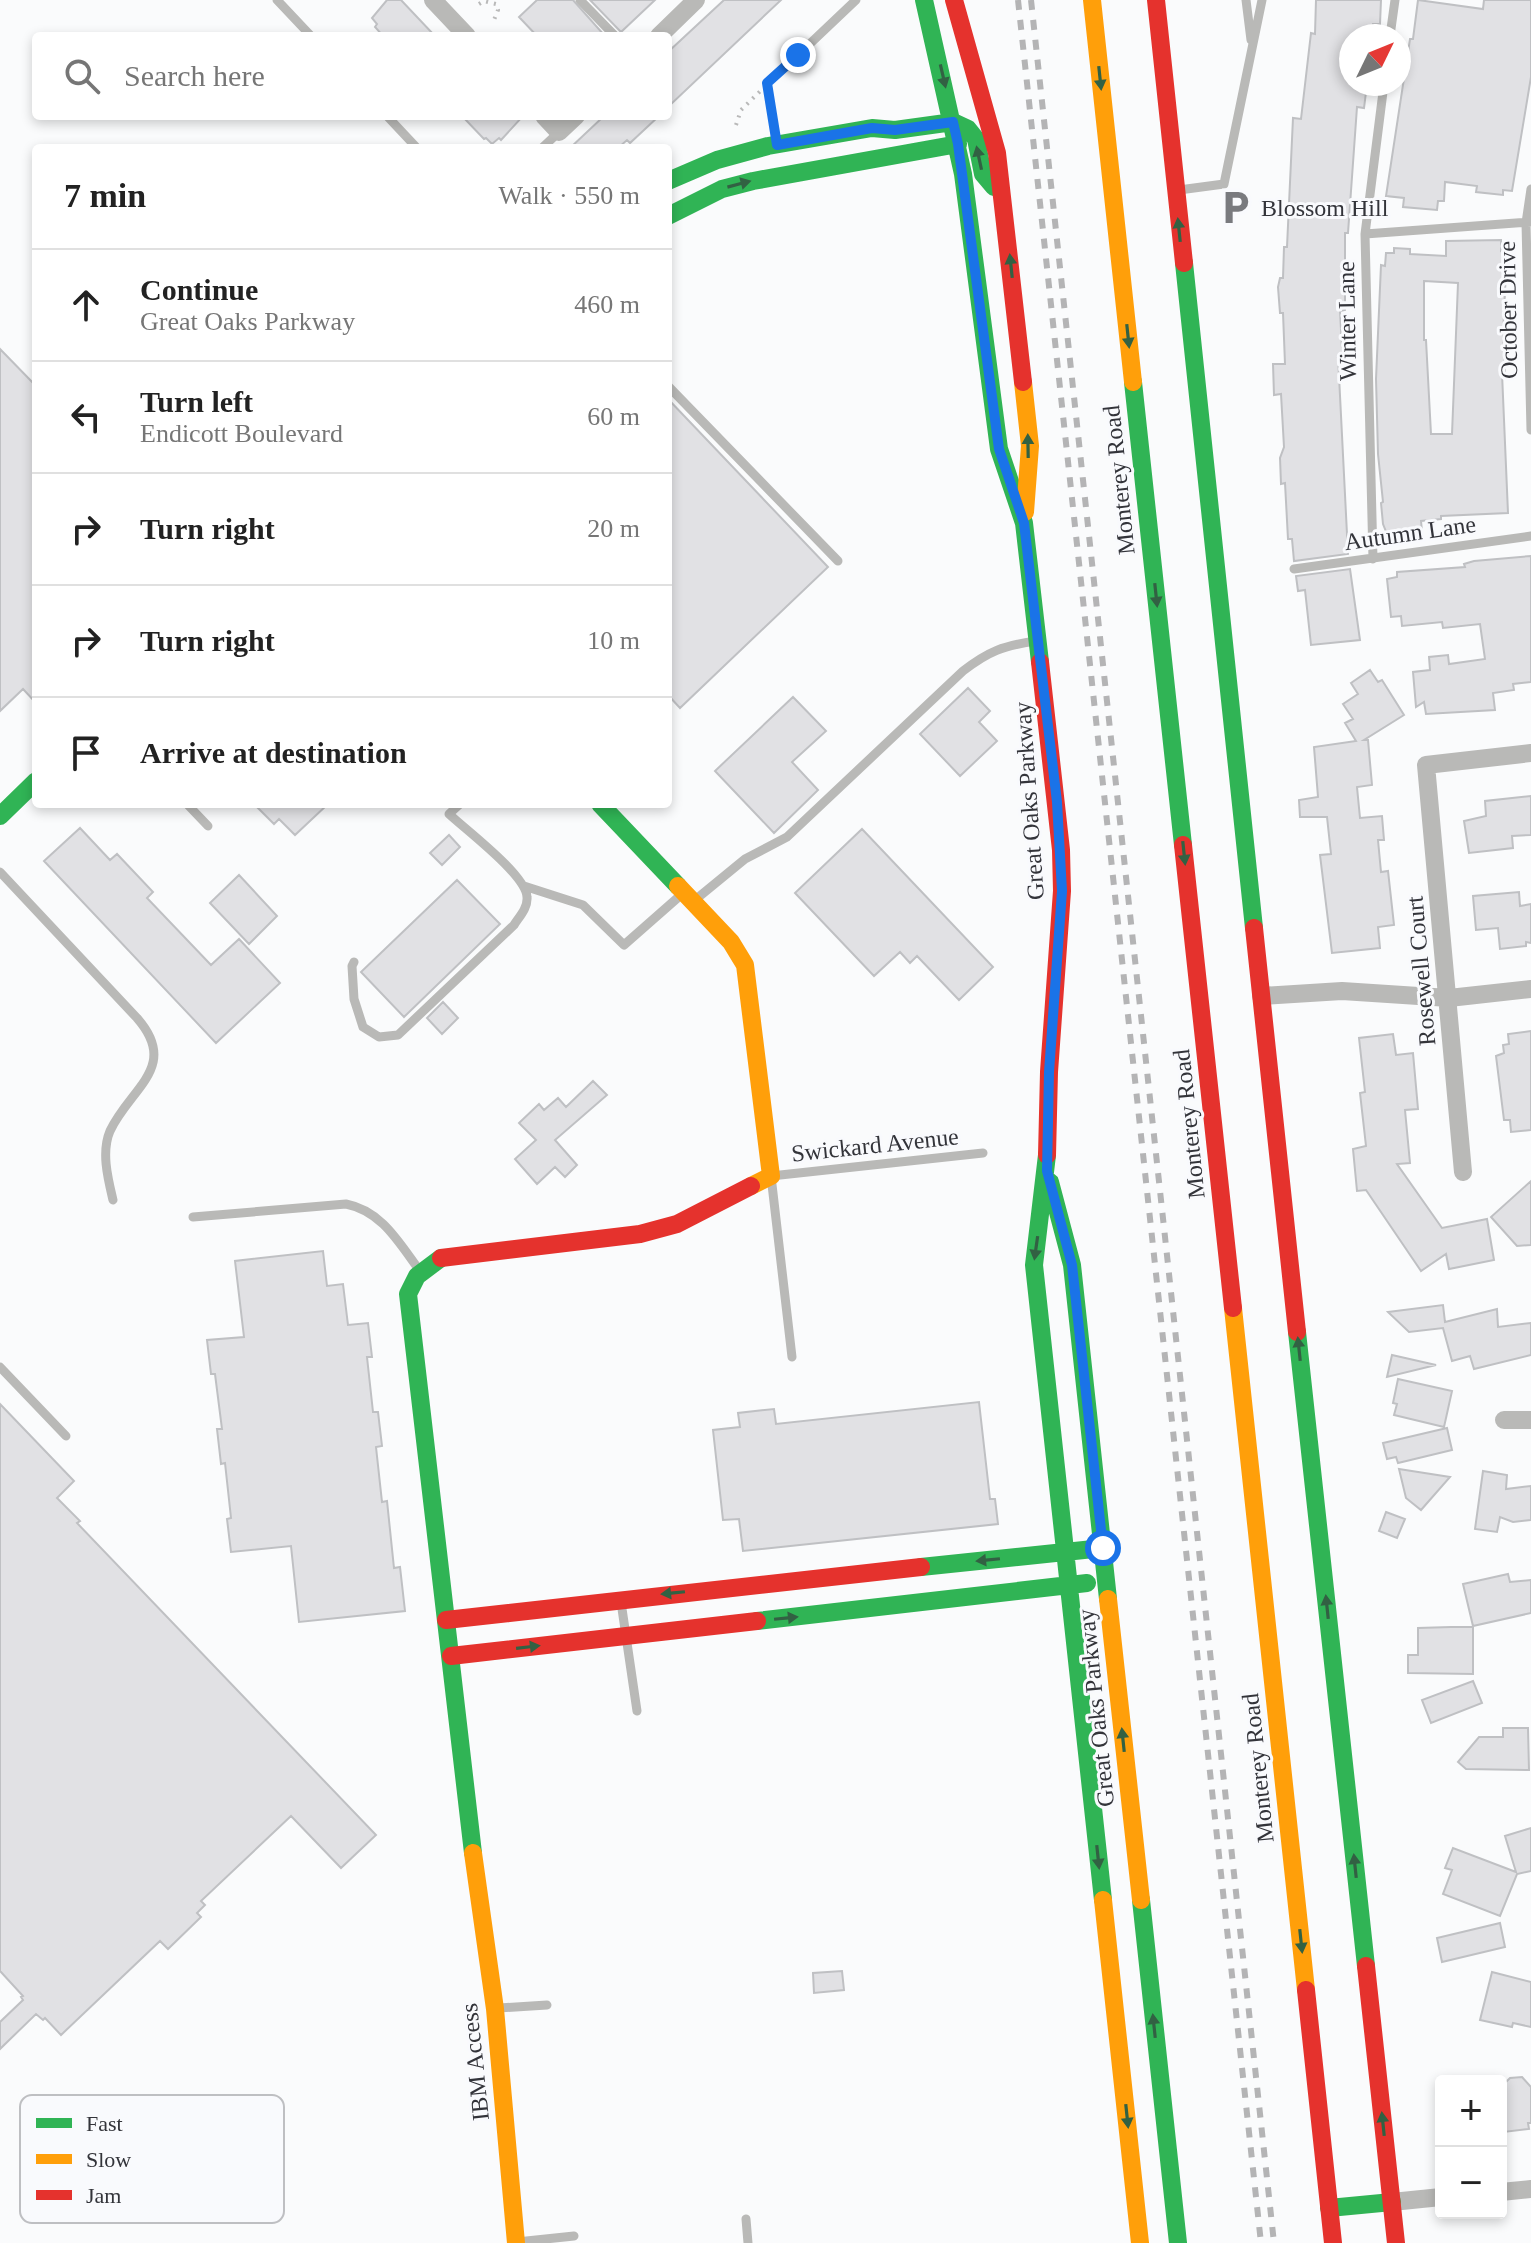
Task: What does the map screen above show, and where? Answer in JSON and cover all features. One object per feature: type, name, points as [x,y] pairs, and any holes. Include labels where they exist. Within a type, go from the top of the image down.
[{"type":"main road","name":"Great Oaks Parkway","points":[[924,0],[958,144],[999,449],[1024,523],[1057,802],[1062,891],[1049,1072],[1047,1171],[1034,1265],[1140,2243]]},
{"type":"main road","name":"Great Oaks Parkway","points":[[954,0],[986,107],[1004,199],[1030,446],[1024,523]]},
{"type":"main road","name":"Monterey Road","points":[[1092,0],[1333,2243]]},
{"type":"main road","points":[[1156,0],[1396,2243]]},
{"type":"main road","points":[[672,179],[696,165],[728,154],[872,128],[895,130],[953,122],[968,129],[976,139],[983,174],[1004,199]]},
{"type":"main road","points":[[827,136],[833,166]]},
{"type":"main road","points":[[672,214],[722,189],[958,144]]},
{"type":"main road","points":[[0,816],[32,785]]},
{"type":"main road","points":[[420,1271],[443,1256],[640,1234],[677,1224],[771,1176],[745,965],[731,942],[604,808]]},
{"type":"main road","name":"Great Oaks Parkway","points":[[1047,1171],[1072,1265],[1178,2243]]},
{"type":"main road","name":"IBM Access","points":[[420,1271],[411,1283],[408,1294],[476,1877],[495,2009],[516,2242]]},
{"type":"main road","points":[[446,1620],[1103,1548]]},
{"type":"main road","points":[[451,1656],[1107,1580]]},
{"type":"main road","points":[[1329,2208],[1392,2202]]},
{"type":"street","points":[[433,0],[463,32]]},
{"type":"street","points":[[663,32],[696,0]]},
{"type":"street","points":[[548,120],[559,132],[572,120]]},
{"type":"street","name":"Rosewell Court","points":[[1463,1172],[1426,765],[1531,753]]},
{"type":"street","points":[[1261,996],[1342,991],[1449,998],[1531,989]]},
{"type":"street","points":[[1504,1420],[1531,1420]]},
{"type":"street","points":[[1507,2191],[1531,2189]]},
{"type":"street","points":[[1392,2202],[1435,2198]]},
{"type":"lane","points":[[277,0],[307,32]]},
{"type":"lane","points":[[580,0],[611,32]]},
{"type":"lane","points":[[798,55],[856,0]]},
{"type":"lane","points":[[1246,0],[1252,50]]},
{"type":"lane","points":[[1175,190],[1224,184],[1262,0]]},
{"type":"lane","points":[[1392,24],[1395,0]]},
{"type":"lane","name":"Winter Lane","points":[[1373,559],[1365,234],[1382,96]]},
{"type":"lane","points":[[391,120],[413,144]]},
{"type":"lane","points":[[546,144],[559,132]]},
{"type":"lane","name":"October Drive","points":[[1531,189],[1531,430]]},
{"type":"lane","points":[[1365,234],[1529,223]]},
{"type":"lane","points":[[672,390],[838,561]]},
{"type":"lane","name":"Autumn Lane","points":[[1294,569],[1531,536]]},
{"type":"lane","points":[[524,886],[583,905],[624,945],[745,859],[787,837],[963,671],[986,654],[1003,646],[1039,641]]},
{"type":"lane","points":[[191,808],[208,826]]},
{"type":"lane","points":[[354,962],[354,999],[363,1027],[379,1037],[398,1035],[514,925],[526,906],[524,886],[482,841],[449,814],[456,808]]},
{"type":"lane","points":[[0,872],[150,1032],[154,1043],[154,1063],[111,1131],[107,1145],[107,1177],[113,1200]]},
{"type":"lane","name":"Swickard Avenue","points":[[771,1176],[983,1153]]},
{"type":"lane","points":[[771,1176],[792,1357]]},
{"type":"lane","points":[[193,1217],[346,1204],[359,1207],[375,1215],[388,1227],[420,1271]]},
{"type":"lane","points":[[0,1367],[66,1436]]},
{"type":"lane","points":[[621,1599],[637,1711]]},
{"type":"lane","points":[[495,2009],[547,2005]]},
{"type":"lane","points":[[746,2219],[748,2243]]},
{"type":"lane","points":[[516,2242],[574,2236]]},
{"type":"path","points":[[479,4],[484,1],[498,2],[494,20]]},
{"type":"path","points":[[736,125],[741,110],[798,55]]},
{"type":"path","points":[[767,83],[777,145]]},
{"type":"building","points":[[387,0],[401,0],[431,32],[379,32],[372,18]]},
{"type":"building","points":[[537,0],[573,0],[601,32],[533,32],[519,17]]},
{"type":"building","points":[[590,0],[655,0],[621,32]]},
{"type":"building","points":[[724,0],[781,0],[672,103],[672,48]]},
{"type":"building","points":[[1316,0],[1381,0],[1380,24],[1339,24],[1339,96],[1366,96],[1364,108],[1357,107],[1348,233],[1345,233],[1345,310],[1340,311],[1342,356],[1338,356],[1348,554],[1294,561],[1292,539],[1288,539],[1285,483],[1281,484],[1280,458],[1284,447],[1281,394],[1274,395],[1273,364],[1285,364],[1283,313],[1280,313],[1278,287],[1280,278],[1283,278],[1284,247],[1287,247],[1293,118],[1301,119],[1311,33],[1315,34]]},
{"type":"building","points":[[1418,0],[1483,9],[1484,0],[1531,0],[1531,77],[1512,191],[1503,190],[1503,195],[1476,192],[1477,186],[1445,182],[1444,201],[1438,201],[1437,210],[1403,207],[1404,198],[1386,196],[1401,96],[1411,96]]},
{"type":"building","points":[[466,120],[519,120],[501,140],[499,138],[492,144]]},
{"type":"building","points":[[600,120],[655,120],[630,143],[627,140],[622,144],[574,144]]},
{"type":"building","points":[[1501,240],[1501,251],[1507,250],[1503,334],[1505,373],[1502,373],[1508,513],[1441,516],[1441,519],[1421,521],[1422,531],[1387,534],[1381,503],[1376,379],[1381,265],[1385,266],[1386,253],[1394,253],[1394,248],[1410,249],[1410,254],[1446,256],[1446,241]],"holes":[[[1424,281],[1458,283],[1452,434],[1431,434],[1424,340]]]},
{"type":"building","points":[[0,349],[32,382],[32,699],[23,689],[0,711]]},
{"type":"building","points":[[672,403],[828,567],[680,708],[672,699]]},
{"type":"building","points":[[1531,556],[1531,682],[1513,684],[1514,690],[1493,693],[1495,710],[1426,714],[1424,702],[1416,707],[1413,672],[1430,670],[1429,657],[1448,655],[1449,664],[1485,659],[1480,624],[1443,628],[1442,622],[1402,626],[1401,616],[1391,617],[1387,579],[1397,577],[1397,572],[1465,567],[1464,564],[1474,561]]},
{"type":"building","points":[[1350,569],[1360,640],[1311,645],[1305,590],[1298,591],[1296,576]]},
{"type":"building","points":[[1370,670],[1378,682],[1382,680],[1404,715],[1364,740],[1368,740],[1372,785],[1357,787],[1360,818],[1382,816],[1384,840],[1378,840],[1381,872],[1388,871],[1394,925],[1378,927],[1380,948],[1332,953],[1320,855],[1331,854],[1327,817],[1300,817],[1299,800],[1318,797],[1314,747],[1356,741],[1345,723],[1353,719],[1343,704],[1358,694],[1351,683]]},
{"type":"building","points":[[968,688],[990,711],[979,722],[997,741],[960,776],[920,734]]},
{"type":"building","points":[[793,697],[826,731],[792,762],[818,790],[774,833],[715,771]]},
{"type":"building","points":[[1531,796],[1531,835],[1512,836],[1513,848],[1469,853],[1464,821],[1486,816],[1485,801]]},
{"type":"building","points":[[258,808],[324,808],[295,835],[279,819],[274,824]]},
{"type":"building","points":[[80,828],[110,860],[117,854],[153,892],[147,898],[211,965],[239,939],[280,983],[216,1043],[44,861]]},
{"type":"building","points":[[862,829],[993,967],[959,1000],[917,956],[910,963],[900,952],[874,976],[795,893]]},
{"type":"building","points":[[449,835],[460,847],[442,865],[430,853]]},
{"type":"building","points":[[239,875],[277,916],[249,944],[210,903]]},
{"type":"building","points":[[457,880],[500,924],[404,1017],[361,972]]},
{"type":"building","points":[[1519,892],[1520,906],[1531,904],[1531,943],[1500,949],[1498,928],[1476,930],[1473,896]]},
{"type":"building","points":[[443,1002],[458,1018],[442,1034],[427,1018]]},
{"type":"building","points":[[1531,1031],[1531,1130],[1511,1132],[1510,1120],[1504,1120],[1496,1056],[1504,1053],[1503,1045],[1509,1044],[1508,1034]]},
{"type":"building","points":[[1393,1034],[1396,1055],[1413,1053],[1418,1109],[1405,1110],[1410,1163],[1397,1164],[1442,1228],[1487,1219],[1494,1260],[1449,1269],[1446,1254],[1421,1271],[1366,1190],[1357,1191],[1353,1149],[1366,1146],[1360,1093],[1365,1092],[1359,1038]]},
{"type":"building","points":[[593,1081],[607,1095],[555,1140],[577,1165],[565,1177],[555,1167],[537,1184],[515,1159],[536,1140],[519,1123],[539,1104],[544,1110],[558,1098],[566,1107]]},
{"type":"building","points":[[1531,1181],[1531,1245],[1517,1246],[1491,1217]]},
{"type":"building","points":[[323,1251],[327,1286],[343,1284],[348,1325],[368,1323],[372,1357],[367,1357],[373,1412],[378,1412],[382,1446],[376,1447],[382,1502],[387,1501],[394,1568],[400,1567],[405,1611],[299,1622],[291,1546],[231,1552],[225,1463],[221,1464],[217,1429],[222,1429],[207,1340],[244,1337],[235,1261]]},
{"type":"building","points":[[1443,1305],[1445,1322],[1497,1309],[1498,1327],[1531,1323],[1531,1355],[1474,1369],[1470,1356],[1452,1361],[1443,1328],[1409,1332],[1388,1312]]},
{"type":"building","points":[[1392,1355],[1436,1365],[1387,1377]]},
{"type":"building","points":[[1398,1379],[1452,1391],[1444,1427],[1394,1415]]},
{"type":"building","points":[[979,1402],[990,1499],[995,1499],[998,1524],[743,1551],[739,1519],[723,1520],[713,1430],[740,1427],[738,1413],[774,1409],[776,1424]]},
{"type":"building","points":[[0,1404],[74,1481],[57,1498],[80,1521],[77,1523],[376,1835],[341,1868],[291,1816],[201,1901],[205,1905],[197,1913],[201,1917],[168,1949],[160,1941],[61,2035],[45,2018],[43,2020],[36,2014],[0,2049],[0,2022],[23,2000],[23,1996],[0,1971]]},
{"type":"building","points":[[1447,1428],[1452,1450],[1398,1463],[1396,1457],[1387,1459],[1383,1443]]},
{"type":"building","points":[[1399,1469],[1450,1477],[1421,1510],[1406,1498]]},
{"type":"building","points":[[1483,1471],[1507,1475],[1506,1489],[1531,1486],[1531,1520],[1513,1522],[1500,1517],[1497,1532],[1475,1529]]},
{"type":"building","points":[[1386,1512],[1405,1519],[1397,1538],[1379,1531]]},
{"type":"building","points":[[1508,1574],[1510,1582],[1531,1580],[1531,1613],[1473,1626],[1463,1584]]},
{"type":"building","points":[[1473,1627],[1473,1674],[1408,1673],[1408,1655],[1418,1655],[1418,1628]]},
{"type":"building","points":[[1473,1681],[1482,1703],[1431,1723],[1422,1700]]},
{"type":"building","points":[[1503,1728],[1528,1728],[1529,1770],[1466,1769],[1458,1762],[1479,1737],[1503,1737]]},
{"type":"building","points":[[1531,1828],[1531,1871],[1517,1874],[1500,1916],[1443,1894],[1452,1870],[1445,1868],[1453,1848],[1516,1872],[1505,1836]]},
{"type":"building","points":[[1500,1923],[1505,1947],[1442,1962],[1437,1938]]},
{"type":"building","points":[[842,1971],[844,1990],[814,1993],[813,1973]]},
{"type":"building","points":[[1492,1972],[1531,1982],[1531,2027],[1513,2023],[1512,2027],[1480,2020]]},
{"type":"building","points":[[1522,2077],[1531,2087],[1529,2129],[1507,2132],[1507,2081]]},
{"type":"railway","points":[[1018,0],[1261,2243]]},
{"type":"railway","points":[[1031,0],[1274,2243]]},
{"type":"traffic: fast","points":[[924,0],[963,174],[999,449],[1024,523],[1040,662]]},
{"type":"traffic: fast","points":[[672,179],[717,160],[768,146],[872,128],[895,130],[953,122],[968,129],[976,139],[983,174],[994,187]]},
{"type":"traffic: fast","points":[[672,214],[722,189],[753,181],[958,144]]},
{"type":"traffic: fast","points":[[1184,263],[1254,928]]},
{"type":"traffic: fast","points":[[1133,382],[1183,845]]},
{"type":"traffic: fast","points":[[0,816],[32,785]]},
{"type":"traffic: fast","points":[[604,808],[678,886]]},
{"type":"traffic: fast","points":[[1047,1155],[1034,1265],[1103,1900]]},
{"type":"traffic: fast","points":[[1050,1182],[1072,1265],[1108,1599]]},
{"type":"traffic: fast","points":[[441,1258],[417,1276],[408,1294],[473,1853]]},
{"type":"traffic: fast","points":[[1297,1332],[1366,1966]]},
{"type":"traffic: fast","points":[[921,1567],[1103,1548]]},
{"type":"traffic: fast","points":[[757,1621],[1087,1583]]},
{"type":"traffic: fast","points":[[1141,1900],[1178,2243]]},
{"type":"traffic: fast","points":[[1329,2208],[1392,2202]]},
{"type":"traffic: slow","points":[[1092,0],[1133,382]]},
{"type":"traffic: slow","points":[[1023,382],[1030,446],[1025,512]]},
{"type":"traffic: slow","points":[[678,886],[731,942],[745,965],[771,1176],[751,1186]]},
{"type":"traffic: slow","points":[[1233,1308],[1306,1990]]},
{"type":"traffic: slow","points":[[1108,1599],[1141,1900]]},
{"type":"traffic: slow","points":[[473,1853],[495,2009],[516,2243]]},
{"type":"traffic: slow","points":[[1103,1900],[1140,2243]]},
{"type":"traffic: jam","points":[[954,0],[997,153],[1023,382]]},
{"type":"traffic: jam","points":[[1156,0],[1184,263]]},
{"type":"traffic: jam","points":[[1040,662],[1061,850],[1062,891],[1049,1072],[1047,1155]]},
{"type":"traffic: jam","points":[[1183,845],[1233,1308]]},
{"type":"traffic: jam","points":[[1254,928],[1297,1332]]},
{"type":"traffic: jam","points":[[441,1258],[640,1234],[677,1224],[751,1186]]},
{"type":"traffic: jam","points":[[446,1620],[921,1567]]},
{"type":"traffic: jam","points":[[451,1656],[757,1621]]},
{"type":"traffic: jam","points":[[1366,1966],[1396,2243]]},
{"type":"traffic: jam","points":[[1306,1990],[1333,2243]]},
{"type":"place","name":"Blossom Hill","points":[[1235,208]]},
{"type":"route","points":[[798,55],[767,83],[777,145],[872,128],[895,130],[953,122],[958,144],[999,449],[1024,523],[1057,802],[1062,891],[1049,1072],[1047,1171],[1072,1265],[1103,1548]]}]
